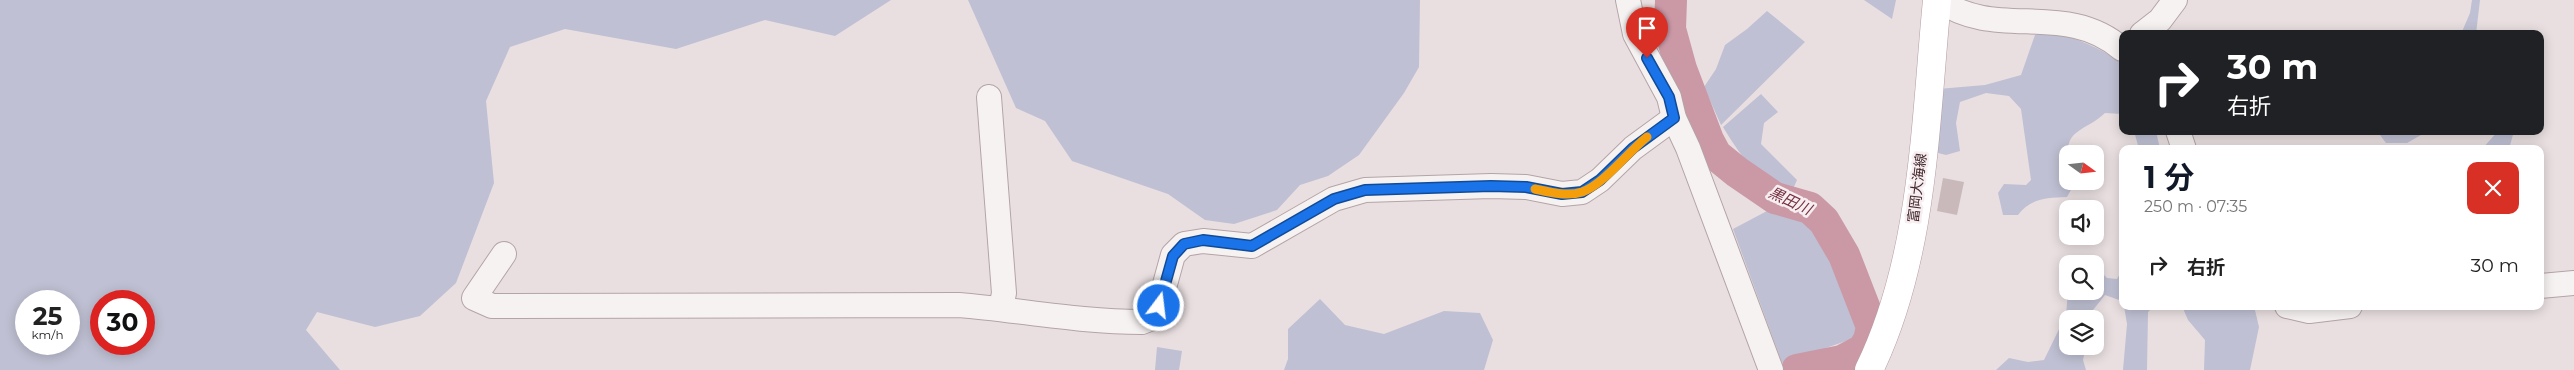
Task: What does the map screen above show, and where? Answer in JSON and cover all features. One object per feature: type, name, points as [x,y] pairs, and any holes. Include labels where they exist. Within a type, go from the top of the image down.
[{"type":"main road","name":"富岡大海線","points":[[1869,370],[1896,308],[1908,251],[1918,187],[1938,0]]},
{"type":"street","points":[[1628,0],[1635,34],[1669,97],[1674,118],[1698,173],[1771,370]]},
{"type":"street","points":[[1938,0],[1951,9],[1994,20],[2044,19],[2075,22],[2119,46]]},
{"type":"street","points":[[2147,30],[2160,20],[2175,0]]},
{"type":"street","points":[[989,97],[1004,293],[1001,308]]},
{"type":"street","points":[[504,254],[474,298],[492,306],[959,305],[1001,308],[1051,317],[1142,322],[1152,318],[1159,306],[1173,256],[1184,244],[1203,240],[1252,246],[1334,199],[1365,190],[1491,186],[1526,187],[1562,194],[1582,192],[1600,180],[1633,148],[1674,118]]},
{"type":"street","points":[[2544,286],[2574,283]]},
{"type":"street","points":[[2305,310],[2317,310]]},
{"type":"shaded area","points":[[0,0],[891,0],[835,36],[765,20],[676,49],[565,29],[510,47],[486,101],[494,183],[456,283],[420,316],[375,327],[317,312],[306,330],[340,370],[0,370]]},
{"type":"shaded area","points":[[968,0],[1420,0],[1419,67],[1404,93],[1359,155],[1328,176],[1300,185],[1277,210],[1234,224],[1205,220],[1168,194],[1072,161],[1045,121],[1016,108]]},
{"type":"shaded area","points":[[1864,0],[1896,0],[1892,19]]},
{"type":"shaded area","points":[[2472,0],[2480,0],[2476,30],[2463,30],[2470,13]]},
{"type":"shaded area","points":[[1767,11],[1805,42],[1721,125],[1704,87],[1716,69],[1725,45]]},
{"type":"shaded area","points":[[2046,32],[2087,44],[2119,62],[2119,114],[2105,113],[2076,133],[2068,145],[2059,145],[2059,190],[2071,190],[2067,197],[2040,200],[2028,205],[2018,215],[2003,215],[1998,193],[2004,184],[2026,185],[2031,180],[2021,109],[2009,96],[1986,93],[1960,102],[1956,123],[1960,151],[1946,155],[1930,151],[1938,89],[1985,85],[2021,75],[2035,35]]},
{"type":"shaded area","points":[[1761,94],[1778,112],[1764,123],[1761,144],[1797,180],[1793,189],[1769,179],[1751,166],[1723,127]]},
{"type":"shaded area","points":[[2135,135],[2157,135],[2159,145],[2138,145]]},
{"type":"shaded area","points":[[2380,135],[2421,135],[2407,143],[2386,143]]},
{"type":"shaded area","points":[[2494,135],[2513,135],[2510,145],[2486,145]]},
{"type":"shaded area","points":[[1767,211],[1812,225],[1828,246],[1859,318],[1855,338],[1782,363],[1733,229]]},
{"type":"shaded area","points":[[2104,275],[2107,278],[2117,279],[2119,275],[2119,300],[2104,296]]},
{"type":"shaded area","points":[[1320,299],[1345,325],[1384,334],[1444,311],[1480,313],[1493,340],[1484,370],[1284,370],[1288,359],[1288,329]]},
{"type":"shaded area","points":[[2067,300],[2101,300],[2093,310],[2066,310]]},
{"type":"shaded area","points":[[2125,310],[2150,310],[2148,312],[2147,370],[2123,370],[2127,324]]},
{"type":"shaded area","points":[[2184,310],[2255,310],[2259,327],[2250,370],[2204,370],[2205,340],[2188,320]]},
{"type":"shaded area","points":[[2059,329],[2059,355],[2084,355],[2083,360],[2086,370],[1996,370],[2009,358],[2028,362],[2044,360]]},
{"type":"shaded area","points":[[1157,347],[1182,351],[1179,370],[1155,370]]},
{"type":"building","points":[[1943,178],[1964,182],[1957,215],[1937,211]]},
{"type":"waterway","name":"黒田川","points":[[1671,0],[1670,29],[1681,69],[1708,140],[1716,155],[1775,198],[1810,208],[1824,221],[1844,255],[1872,327],[1869,340],[1863,350],[1842,361],[1797,370]]},
{"type":"slow traffic","points":[[1535,189],[1562,194],[1582,192],[1600,180],[1647,137]]},
{"type":"route","points":[[1159,306],[1173,256],[1184,244],[1203,240],[1252,246],[1334,199],[1365,190],[1412,187],[1491,186],[1526,187],[1562,194],[1582,192],[1600,180],[1633,148],[1674,118],[1669,97],[1647,58]]}]
